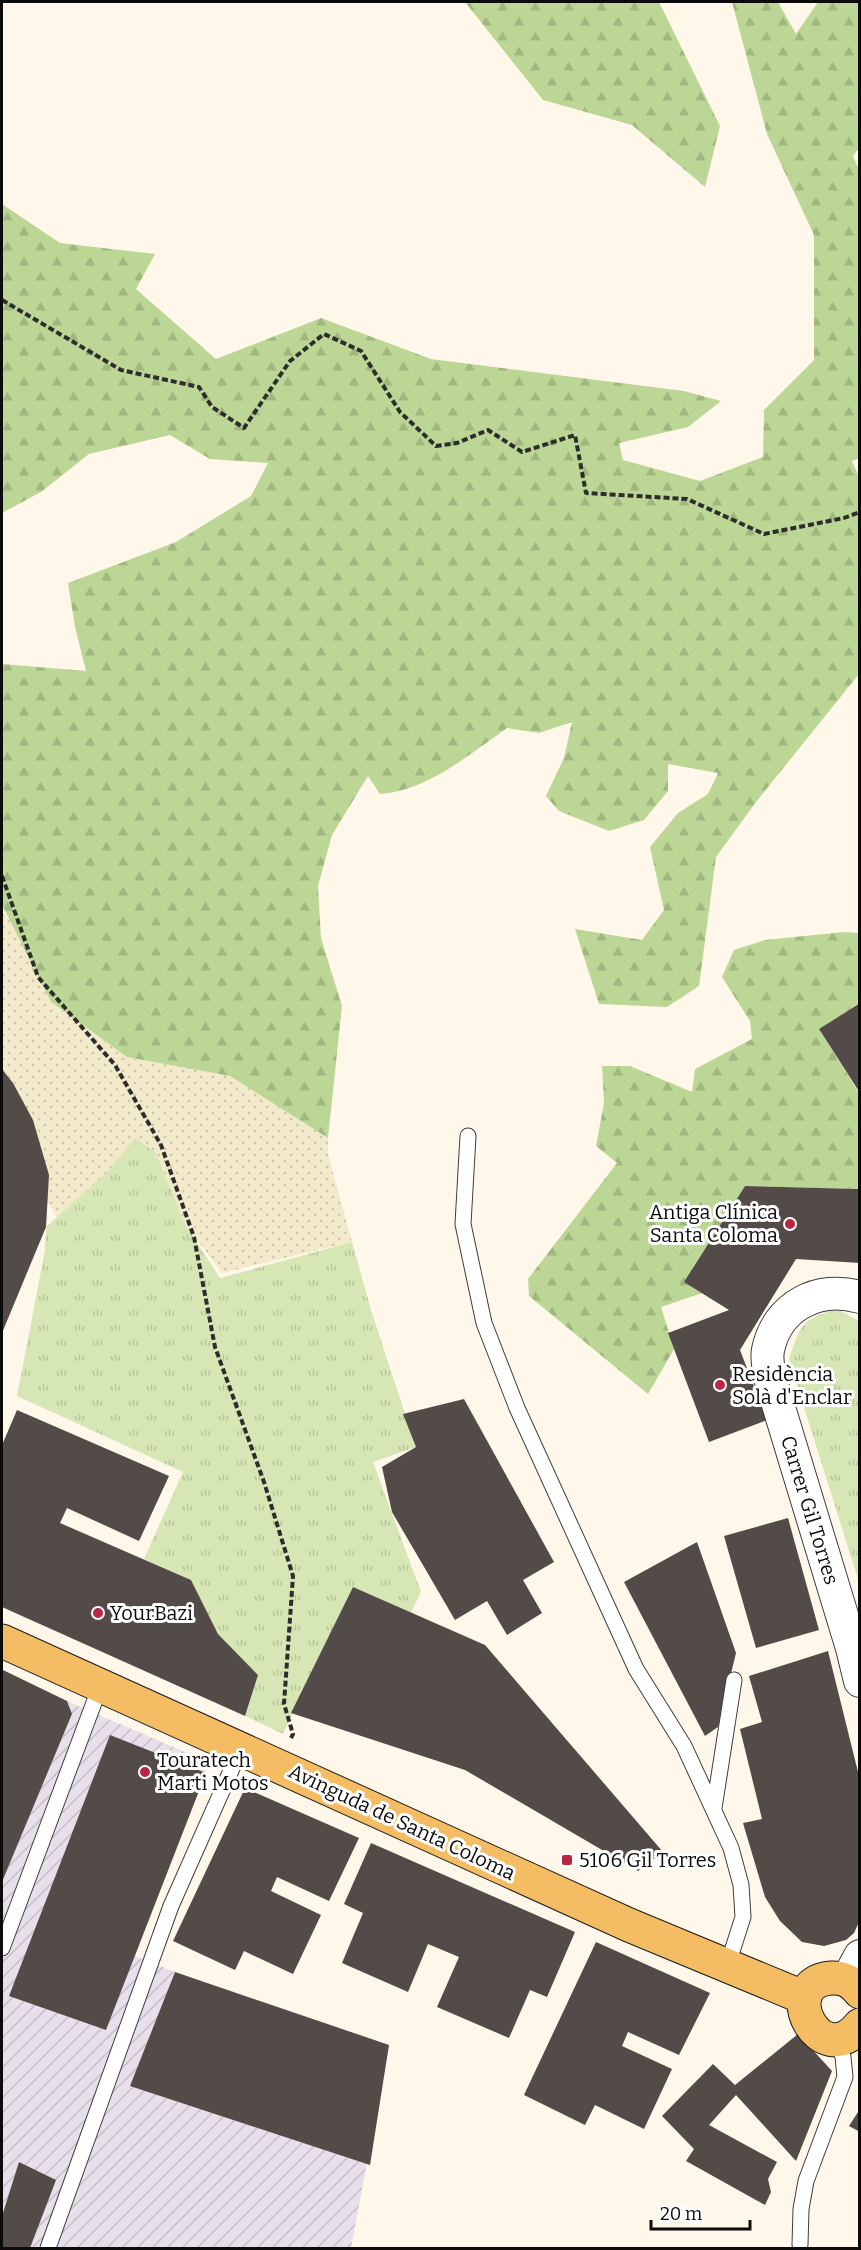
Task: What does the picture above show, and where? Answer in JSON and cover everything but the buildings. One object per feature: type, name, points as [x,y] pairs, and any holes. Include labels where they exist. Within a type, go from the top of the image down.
[{"type":"main road","name":"Avinguda de Santa Coloma","points":[[2,1641],[242,1748],[351,1801],[727,1967],[805,1998]]},
{"type":"main road","points":[[848,2032],[817,2034],[805,2018],[805,1998],[818,1982],[855,1976]]},
{"type":"street","name":"Carrer Gil Torres","points":[[860,1297],[841,1292],[825,1293],[793,1307],[782,1319],[767,1352],[770,1378],[860,1681]]},
{"type":"lane","points":[[468,1136],[463,1224],[484,1323],[517,1408],[636,1669],[684,1746],[731,1848],[741,1885],[743,1917],[727,1967]]},
{"type":"lane","points":[[714,1808],[734,1680]]},
{"type":"lane","points":[[2,1948],[101,1684]]},
{"type":"lane","points":[[48,2248],[171,1906],[242,1748]]},
{"type":"lane","points":[[800,2245],[801,2209],[806,2181],[845,2077],[843,2057],[848,2032]]},
{"type":"path","points":[[2,300],[121,370],[199,387],[212,407],[244,428],[290,362],[324,334],[361,351],[400,412],[436,446],[458,443],[488,430],[522,452],[575,435],[586,493],[687,499],[765,534],[844,518],[860,512]]},
{"type":"path","points":[[2,876],[38,976],[115,1065],[161,1145],[194,1237],[215,1347],[264,1482],[293,1576],[284,1704],[293,1734],[278,1766]]},
{"type":"shaded area","points":[[2,912],[9,919],[51,1002],[127,1057],[230,1076],[328,1138],[328,1154],[352,1242],[222,1273],[185,1224],[156,1153],[92,1189],[57,1218],[47,1200],[13,1083],[2,1069]]},
{"type":"shaded area","points":[[67,1701],[201,1759],[207,1767],[135,1956],[175,1972],[389,2045],[351,2248],[2,2248],[2,1882],[72,1715]]},
{"type":"green space","points":[[465,2],[659,2],[720,126],[705,187],[632,125],[543,100]]},
{"type":"green space","points":[[732,2],[778,2],[796,34],[818,2],[859,2],[860,147],[853,156],[860,172],[860,458],[852,461],[860,479],[859,674],[756,802],[716,857],[699,986],[667,1007],[599,1004],[575,929],[642,940],[664,910],[650,847],[678,813],[708,794],[718,773],[668,764],[668,791],[644,820],[609,831],[559,811],[546,796],[564,758],[572,722],[539,733],[507,728],[447,770],[414,786],[380,794],[368,776],[332,835],[318,886],[321,938],[342,1006],[328,1138],[230,1076],[127,1057],[51,1002],[2,905],[2,664],[86,671],[75,627],[68,583],[176,542],[251,496],[268,463],[210,459],[170,435],[89,454],[41,492],[2,513],[2,204],[60,243],[155,254],[136,289],[216,359],[321,318],[431,359],[684,391],[721,401],[688,427],[619,443],[623,460],[700,481],[763,457],[764,410],[814,360],[814,235],[767,134]]},
{"type":"green space","points":[[844,932],[859,933],[859,1003],[819,1029],[859,1093],[859,1189],[745,1186],[692,1269],[702,1293],[661,1307],[674,1349],[648,1394],[529,1296],[528,1279],[617,1163],[596,1146],[604,1103],[602,1066],[630,1066],[692,1092],[695,1069],[752,1039],[750,1021],[722,977],[734,950],[765,940]]},
{"type":"green space","points":[[135,1138],[156,1153],[185,1224],[220,1278],[352,1242],[371,1310],[416,1447],[373,1462],[421,1592],[411,1613],[353,1587],[283,1734],[245,1716],[258,1675],[218,1634],[191,1580],[144,1559],[183,1472],[17,1396],[45,1250],[46,1227],[108,1171]]},
{"type":"green space","points":[[837,1309],[859,1321],[859,1582],[789,1360],[796,1339],[804,1326],[816,1316]]},
{"type":"place","name":"Antiga Clínica Santa Coloma","points":[[790,1224]]},
{"type":"place","name":"Residència Solà d'Enclar","points":[[720,1385]]},
{"type":"place","name":"YourBazi","points":[[98,1613]]},
{"type":"place","name":"Touratech Marti Motos","points":[[145,1772]]},
{"type":"place","name":"5106 Gil Torres","points":[[567,1860]]}]
